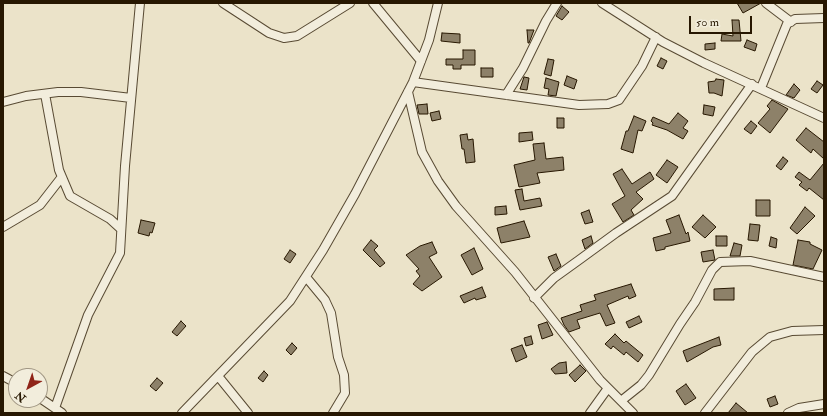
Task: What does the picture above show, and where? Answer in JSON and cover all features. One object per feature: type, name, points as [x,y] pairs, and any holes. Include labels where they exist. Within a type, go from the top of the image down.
[{"type":"street","points":[[55,408],[88,315],[120,252],[131,98],[140,3]]},
{"type":"street","points":[[223,3],[269,33],[284,38],[297,36],[350,3]]},
{"type":"street","points":[[372,3],[421,61]]},
{"type":"street","points":[[182,413],[290,301],[306,277],[355,194],[413,82],[429,40],[438,3]]},
{"type":"street","points":[[506,95],[523,68],[546,21],[557,3]]},
{"type":"street","points":[[602,3],[656,37],[704,63],[824,118]]},
{"type":"street","points":[[766,3],[791,22]]},
{"type":"street","points":[[761,88],[787,24],[795,19],[823,17]]},
{"type":"street","points":[[413,82],[579,105],[615,102],[619,100],[642,66],[656,37]]},
{"type":"street","points":[[534,298],[566,269],[616,233],[672,196],[752,84]]},
{"type":"street","points":[[3,102],[45,94],[81,92],[131,98]]},
{"type":"street","points":[[408,92],[422,152],[438,181],[456,206],[515,272],[534,298],[608,388],[633,413]]},
{"type":"street","points":[[45,94],[51,131],[62,178],[70,196],[110,219],[121,229]]},
{"type":"street","points":[[3,227],[40,205],[62,178]]},
{"type":"street","points":[[621,401],[641,385],[649,375],[695,302],[712,270],[720,262],[750,261],[824,277]]},
{"type":"street","points":[[306,277],[325,300],[331,313],[338,357],[344,375],[345,393],[333,413]]},
{"type":"street","points":[[705,413],[752,352],[770,337],[792,331],[824,330]]},
{"type":"street","points":[[218,376],[248,413]]},
{"type":"street","points":[[590,413],[608,388]]},
{"type":"street","points":[[48,403],[62,413]]},
{"type":"street","points":[[788,413],[799,408],[824,404]]},
{"type":"building","points":[[737,3],[761,3],[743,13]]},
{"type":"building","points":[[562,6],[569,12],[562,20],[556,16]]},
{"type":"building","points":[[732,20],[739,20],[741,41],[721,41],[722,34],[733,36]]},
{"type":"building","points":[[527,30],[534,30],[529,43],[528,43]]},
{"type":"building","points":[[442,33],[460,34],[460,43],[441,41]]},
{"type":"building","points":[[747,40],[757,44],[755,51],[744,47]]},
{"type":"building","points":[[715,43],[715,49],[705,50],[705,44]]},
{"type":"building","points":[[463,50],[475,50],[475,65],[461,65],[461,69],[453,69],[453,65],[446,65],[446,59],[463,59]]},
{"type":"building","points":[[661,58],[667,61],[663,69],[657,66]]},
{"type":"building","points":[[548,59],[554,60],[551,76],[544,74]]},
{"type":"building","points":[[481,68],[493,68],[493,77],[481,77]]},
{"type":"building","points":[[567,76],[577,80],[574,89],[564,85]]},
{"type":"building","points":[[524,77],[529,78],[527,90],[520,89]]},
{"type":"building","points":[[546,78],[559,82],[556,96],[548,95],[549,89],[544,88]]},
{"type":"building","points":[[716,79],[724,80],[722,96],[709,93],[708,82],[715,81]]},
{"type":"building","points":[[817,81],[823,85],[817,93],[811,89]]},
{"type":"building","points":[[794,84],[800,90],[794,98],[786,95]]},
{"type":"building","points":[[772,100],[788,109],[770,133],[758,123],[770,109],[767,106]]},
{"type":"building","points":[[427,104],[428,114],[419,114],[417,105]]},
{"type":"building","points":[[704,105],[715,107],[713,116],[703,114]]},
{"type":"building","points":[[439,111],[441,119],[432,121],[430,113]]},
{"type":"building","points":[[678,113],[688,121],[683,128],[688,131],[683,139],[667,130],[652,125],[653,123],[651,121],[653,117],[669,124]]},
{"type":"building","points":[[634,116],[646,121],[642,131],[638,130],[633,153],[621,149],[626,131],[628,131]]},
{"type":"building","points":[[557,118],[564,118],[564,128],[557,128]]},
{"type":"building","points":[[751,121],[757,126],[751,134],[744,129]]},
{"type":"building","points":[[806,128],[824,142],[824,159],[813,149],[811,153],[796,140]]},
{"type":"building","points":[[532,132],[533,140],[519,142],[519,133]]},
{"type":"building","points":[[467,134],[468,140],[473,139],[475,162],[466,163],[464,149],[462,149],[460,135]]},
{"type":"building","points":[[544,143],[546,159],[563,157],[564,170],[537,173],[540,183],[519,187],[514,165],[535,160],[533,144]]},
{"type":"building","points":[[783,157],[788,161],[781,170],[776,166]]},
{"type":"building","points":[[667,160],[678,167],[667,183],[656,175]]},
{"type":"building","points":[[824,163],[824,200],[809,188],[807,191],[799,185],[802,182],[795,177],[799,172],[810,180]]},
{"type":"building","points":[[622,169],[632,184],[650,172],[654,179],[636,192],[643,199],[631,210],[634,215],[623,222],[612,204],[625,196],[613,174]]},
{"type":"building","points":[[522,189],[524,201],[540,198],[542,206],[520,210],[515,190]]},
{"type":"building","points":[[756,200],[770,200],[770,216],[756,216]]},
{"type":"building","points":[[506,206],[507,214],[495,215],[495,207]]},
{"type":"building","points":[[805,207],[815,216],[797,234],[790,228]]},
{"type":"building","points":[[589,210],[593,222],[585,224],[581,213]]},
{"type":"building","points":[[679,215],[686,234],[688,232],[690,241],[665,247],[665,249],[656,251],[653,238],[671,233],[666,220]]},
{"type":"building","points":[[703,215],[716,227],[705,238],[692,227]]},
{"type":"building","points":[[141,220],[155,223],[152,233],[150,232],[149,236],[138,233]]},
{"type":"building","points":[[524,221],[530,237],[501,243],[497,228]]},
{"type":"building","points":[[750,224],[760,225],[758,241],[748,240]]},
{"type":"building","points":[[591,236],[593,243],[585,249],[582,240]]},
{"type":"building","points":[[716,236],[727,236],[727,246],[716,246]]},
{"type":"building","points":[[771,237],[777,239],[776,248],[769,246]]},
{"type":"building","points":[[371,240],[378,246],[374,250],[385,263],[380,267],[363,250]]},
{"type":"building","points":[[798,240],[810,242],[810,244],[822,250],[813,269],[793,265]]},
{"type":"building","points":[[432,242],[437,253],[429,257],[442,277],[422,291],[413,284],[420,276],[416,271],[419,269],[406,255],[420,246]]},
{"type":"building","points":[[734,243],[742,245],[740,256],[730,256]]},
{"type":"building","points":[[474,248],[483,269],[472,275],[461,255]]},
{"type":"building","points":[[290,250],[296,254],[290,263],[284,259]]},
{"type":"building","points":[[713,250],[715,260],[703,262],[701,252]]},
{"type":"building","points":[[556,254],[561,266],[554,271],[548,257]]},
{"type":"building","points":[[631,284],[636,296],[629,299],[628,296],[607,305],[615,323],[606,326],[600,313],[577,320],[580,328],[569,332],[564,325],[561,318],[582,311],[580,305],[596,300],[594,295]]},
{"type":"building","points":[[482,287],[486,297],[476,300],[475,298],[464,303],[460,296]]},
{"type":"building","points":[[734,288],[734,300],[714,300],[714,289]]},
{"type":"building","points":[[639,316],[642,322],[629,328],[626,322]]},
{"type":"building","points":[[181,321],[186,326],[177,336],[172,332]]},
{"type":"building","points":[[547,322],[553,335],[542,339],[538,325]]},
{"type":"building","points":[[615,334],[624,343],[626,341],[643,355],[638,362],[626,352],[624,355],[613,346],[611,349],[605,344]]},
{"type":"building","points":[[531,336],[533,344],[526,346],[524,338]]},
{"type":"building","points":[[719,337],[721,345],[713,347],[687,362],[683,351]]},
{"type":"building","points":[[292,343],[297,348],[291,355],[286,350]]},
{"type":"building","points":[[522,345],[527,357],[516,362],[511,349]]},
{"type":"building","points":[[566,362],[567,373],[555,374],[551,369],[559,363]]},
{"type":"building","points":[[580,365],[586,371],[575,382],[569,375]]},
{"type":"building","points":[[264,371],[268,375],[263,382],[258,378]]},
{"type":"building","points":[[157,378],[163,383],[156,391],[150,386]]},
{"type":"building","points":[[686,384],[696,398],[685,405],[676,391]]},
{"type":"building","points":[[775,396],[778,404],[770,407],[767,399]]},
{"type":"building","points":[[736,403],[748,413],[728,413]]}]
